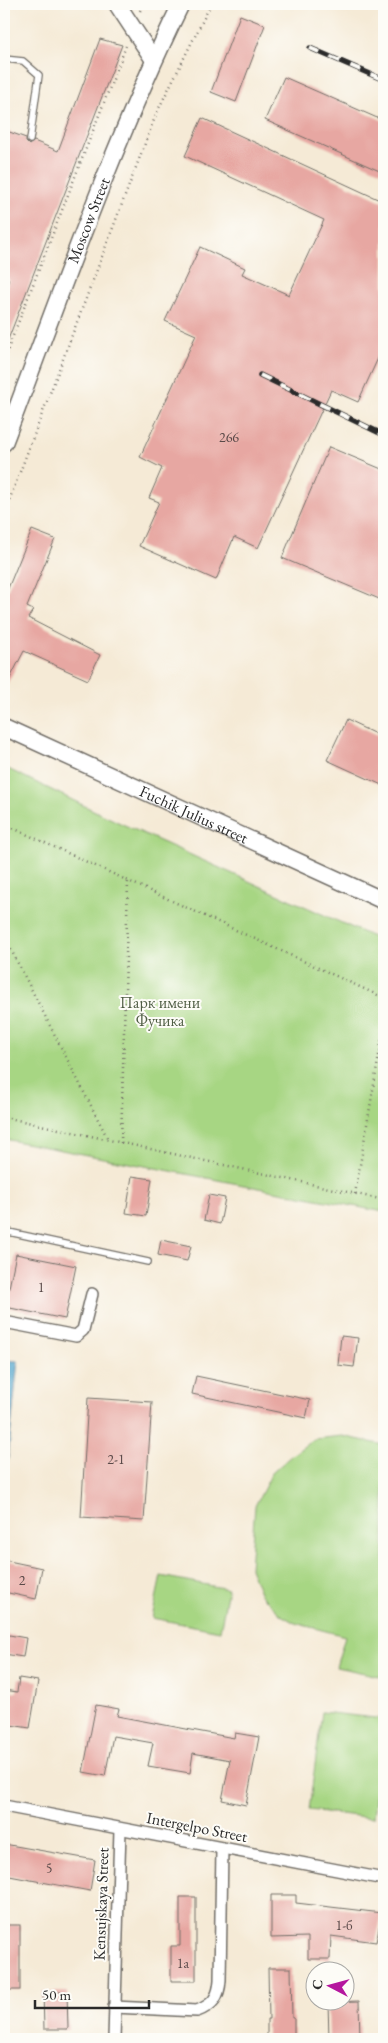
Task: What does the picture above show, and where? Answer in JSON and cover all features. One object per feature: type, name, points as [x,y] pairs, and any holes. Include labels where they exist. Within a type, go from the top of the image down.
[{"type":"main road","points":[[117,4],[154,60]]},
{"type":"main road","name":"Moscow Street","points":[[4,442],[122,133],[154,60],[182,4]]},
{"type":"main road","name":"Fuchik Julius street","points":[[4,727],[384,901]]},
{"type":"street","points":[[4,1322],[76,1336],[83,1330],[92,1294]]},
{"type":"street","name":"Intergelpo Street","points":[[4,1806],[384,1879]]},
{"type":"street","name":"Kensujskaya Street","points":[[114,2039],[120,1829]]},
{"type":"street","points":[[114,2007],[197,2011],[207,2007],[214,2001],[219,1993],[220,1980],[222,1848]]},
{"type":"lane","points":[[4,59],[23,60],[39,75],[30,140]]},
{"type":"lane","points":[[4,1231],[148,1262]]},
{"type":"path","points":[[4,359],[143,4]]},
{"type":"path","points":[[4,514],[157,112],[211,4]]},
{"type":"path","points":[[4,824],[384,998]]},
{"type":"path","points":[[121,1143],[128,881]]},
{"type":"path","points":[[4,936],[109,1140]]},
{"type":"path","points":[[355,1194],[384,1026]]},
{"type":"path","points":[[4,1117],[384,1200]]},
{"type":"green space","name":"Парк имени Фучика","points":[[4,767],[120,823],[384,942],[384,1212],[4,1139]]},
{"type":"green space","points":[[342,1436],[384,1445],[384,1677],[336,1667],[345,1636],[295,1623],[281,1615],[261,1595],[250,1568],[255,1506],[272,1473],[314,1439]]},
{"type":"green space","points":[[161,1576],[228,1589],[220,1631],[152,1618]]},
{"type":"green space","points":[[322,1712],[384,1719],[373,1818],[309,1810]]},
{"type":"water","points":[[4,1360],[18,1361],[5,1488],[4,1488]]},
{"type":"building","points":[[240,15],[265,25],[236,102],[211,92]]},
{"type":"building","points":[[100,39],[122,45],[4,350],[4,293],[9,279],[4,277],[4,130],[26,138],[26,142],[29,145],[34,141],[58,151]]},
{"type":"building","points":[[284,77],[384,121],[384,173],[265,120]]},
{"type":"building","points":[[202,118],[384,202],[384,345],[358,402],[331,390],[258,548],[234,537],[216,580],[139,546],[159,502],[149,498],[162,468],[140,457],[196,335],[165,321],[200,247],[245,268],[242,274],[289,295],[324,220],[185,156]]},
{"type":"building","points":[[329,447],[384,470],[384,601],[282,558]]},
{"type":"building","points":[[32,530],[55,539],[27,607],[33,610],[28,618],[100,655],[88,680],[24,651],[4,690],[4,598]]},
{"type":"building","points":[[346,720],[384,738],[384,786],[327,760]]},
{"type":"building","points":[[132,1176],[152,1179],[146,1216],[126,1213]]},
{"type":"building","points":[[209,1195],[225,1198],[220,1224],[204,1220]]},
{"type":"building","points":[[161,1240],[191,1246],[187,1261],[158,1255]]},
{"type":"building","points":[[16,1254],[76,1266],[65,1319],[5,1307]]},
{"type":"building","points":[[341,1336],[358,1338],[354,1367],[338,1365]]},
{"type":"building","points":[[196,1376],[310,1400],[306,1418],[192,1394]]},
{"type":"building","points":[[88,1398],[152,1402],[144,1521],[81,1517]]},
{"type":"building","points":[[4,1560],[42,1568],[36,1599],[4,1592]]},
{"type":"building","points":[[4,1634],[26,1638],[23,1657],[4,1654]]},
{"type":"building","points":[[19,1678],[38,1681],[30,1728],[4,1724],[4,1690],[17,1692]]},
{"type":"building","points":[[96,1705],[119,1709],[117,1716],[234,1738],[235,1733],[259,1737],[246,1805],[222,1800],[230,1760],[193,1753],[190,1773],[148,1766],[153,1743],[113,1736],[105,1776],[83,1772]]},
{"type":"building","points":[[4,1844],[95,1860],[90,1891],[4,1875]]},
{"type":"building","points":[[271,1895],[296,1895],[296,1903],[382,1913],[376,1942],[331,1936],[330,1959],[308,1959],[308,1937],[271,1938]]},
{"type":"building","points":[[180,1897],[196,1897],[196,1981],[171,1981],[171,1946],[180,1946]]},
{"type":"building","points":[[4,1925],[20,1925],[20,1990],[4,1990]]},
{"type":"building","points":[[268,1968],[291,1968],[294,2039],[267,2039],[267,2019],[269,2019]]},
{"type":"building","points":[[43,1992],[67,1992],[68,2029],[44,2029]]},
{"type":"building","points":[[356,2001],[359,2001],[360,2039],[329,2039],[328,2010],[356,2010]]},
{"type":"railway","points":[[310,48],[384,80]]},
{"type":"railway","points":[[260,375],[384,435]]}]
